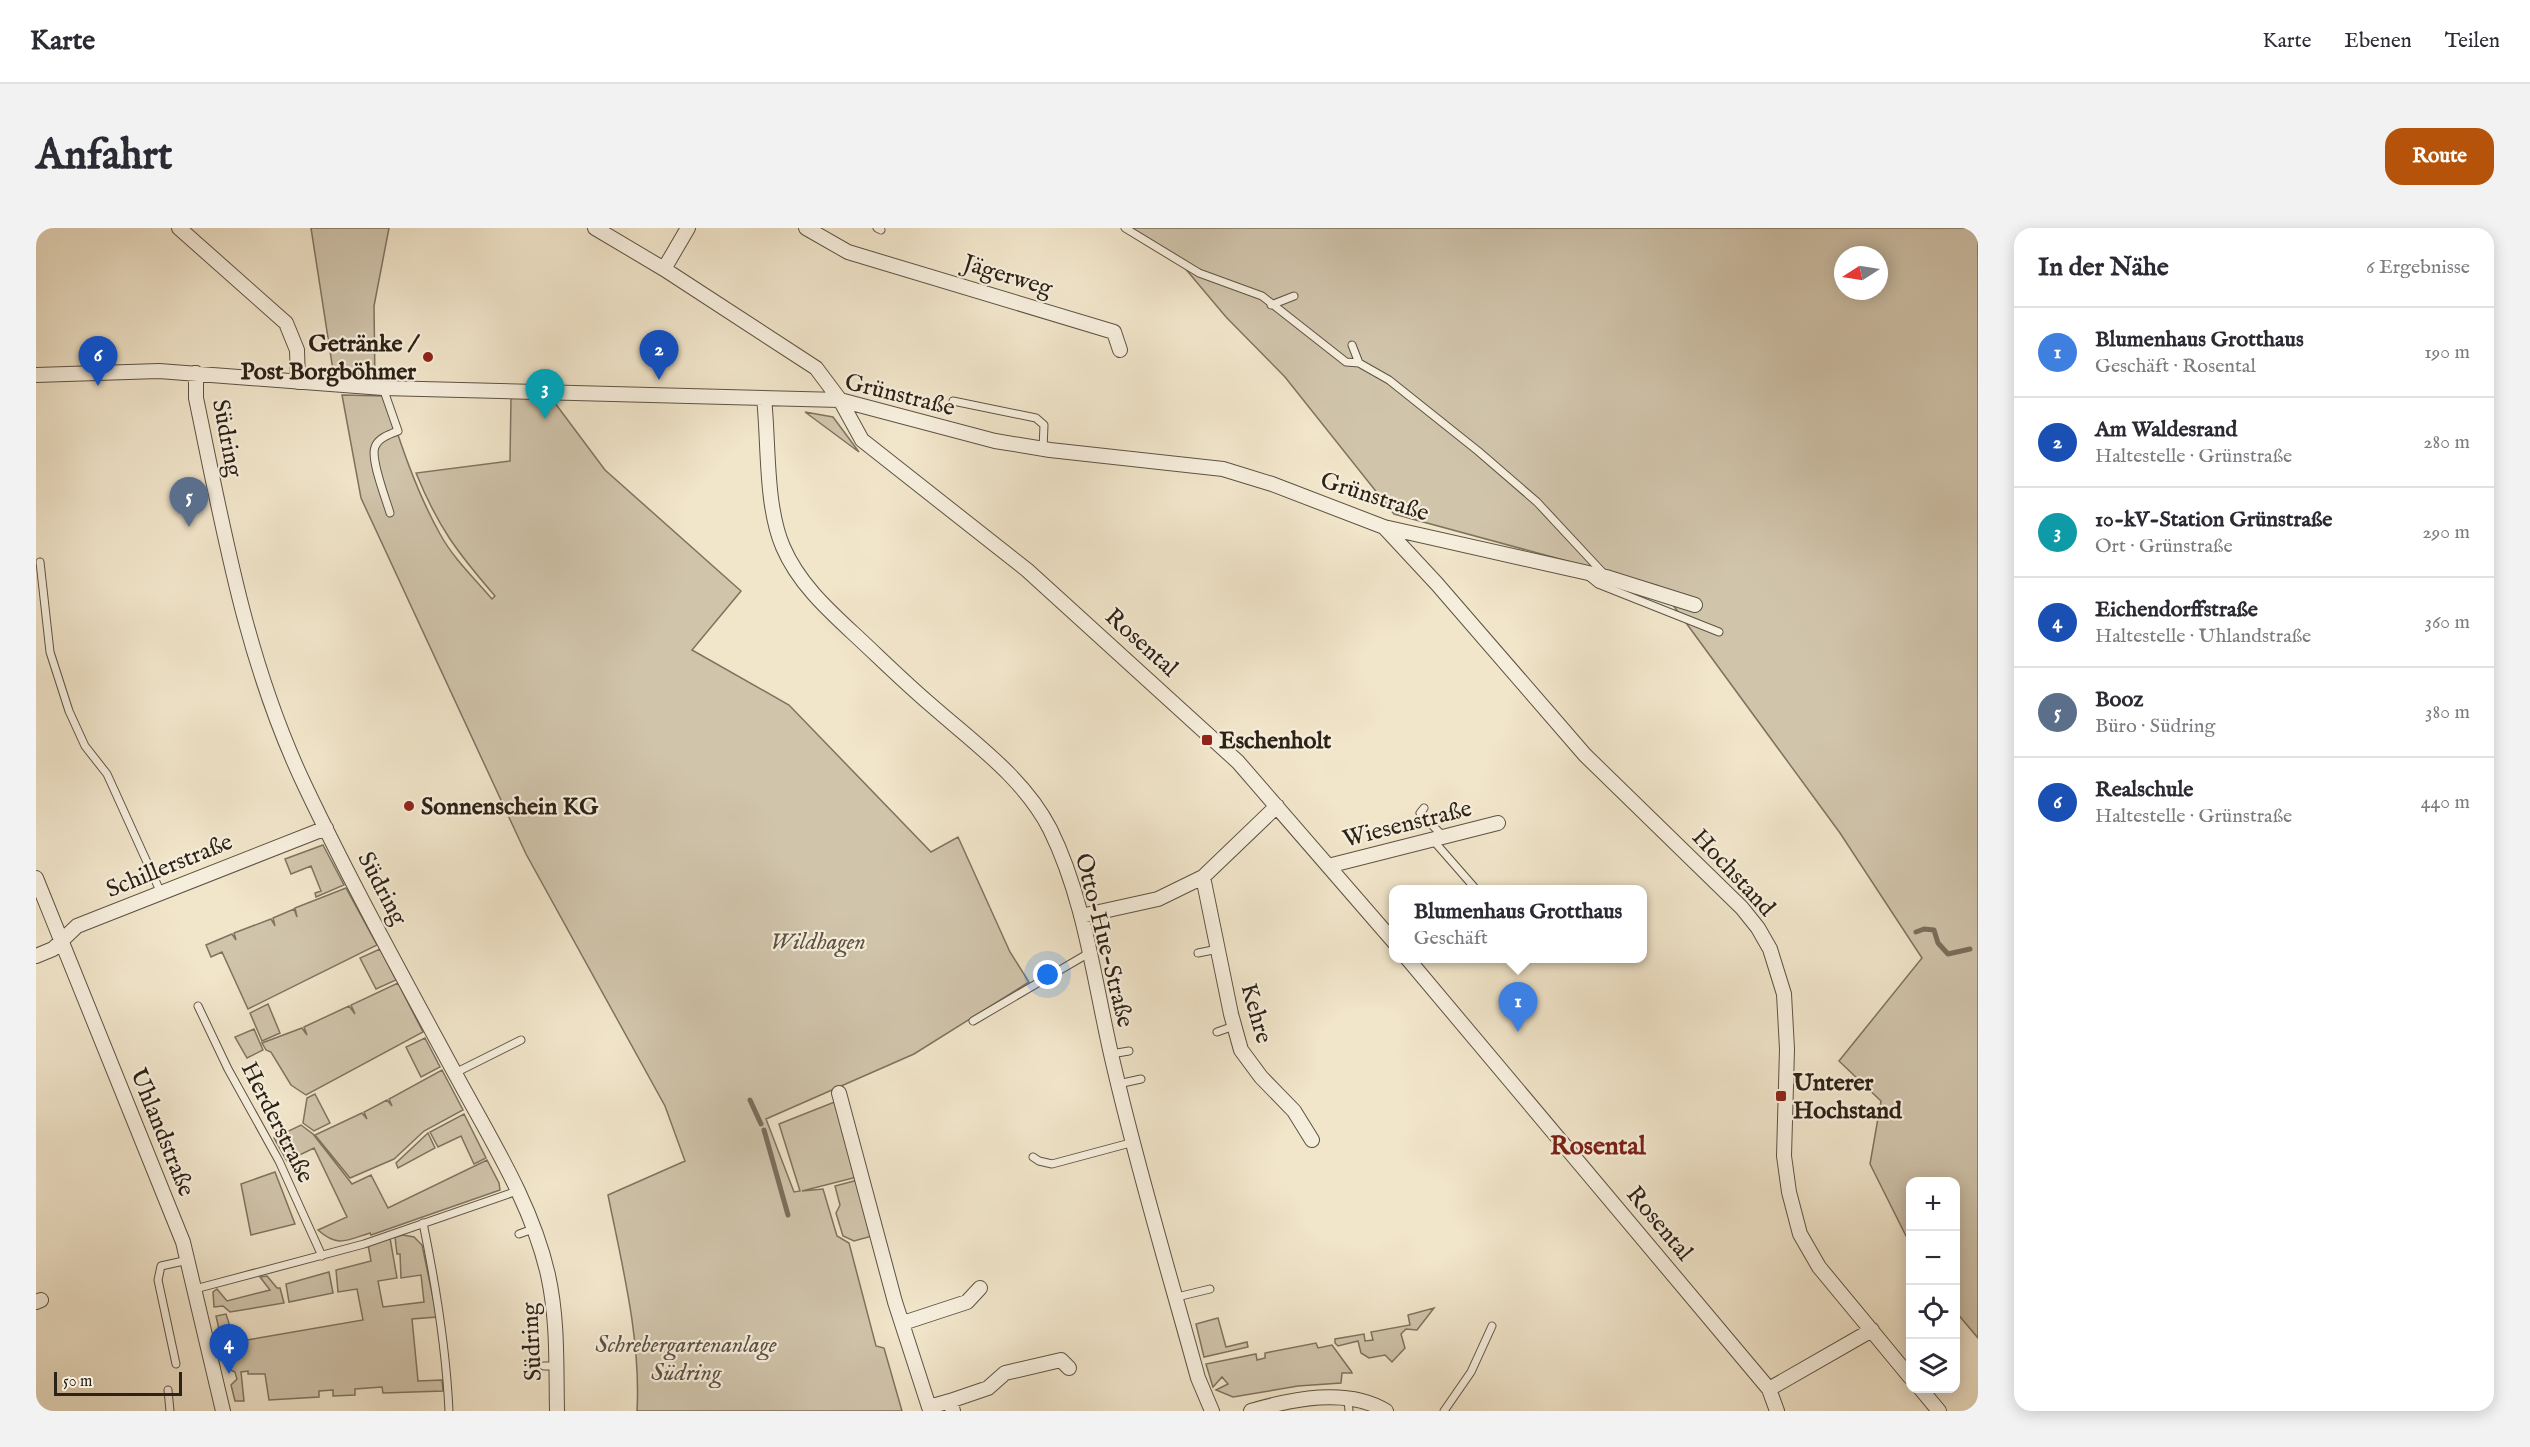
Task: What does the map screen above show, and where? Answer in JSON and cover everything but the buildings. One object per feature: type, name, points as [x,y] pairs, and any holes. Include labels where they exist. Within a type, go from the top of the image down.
[{"type":"street","points":[[179,228],[286,323],[297,350],[298,382]]},
{"type":"street","name":"Rosental","points":[[595,228],[808,361],[824,377],[840,400],[855,431],[873,451],[995,542],[1058,596],[1238,762],[1389,936]]},
{"type":"street","points":[[664,269],[688,228]]},
{"type":"street","name":"Jägerweg","points":[[806,228],[848,252],[1114,332],[1120,350]]},
{"type":"street","name":"Grünstraße","points":[[36,375],[159,370],[383,388],[840,400],[958,432],[1043,449],[1223,469],[1272,484],[1384,527],[1606,577],[1695,605]]},
{"type":"street","name":"Südring","points":[[196,373],[196,398],[248,636],[274,716],[326,828],[518,1191],[547,1273],[554,1305],[550,1366],[557,1411]]},
{"type":"street","name":"Otto-Hue-Straße","points":[[764,398],[775,519],[791,563],[803,582],[831,613],[929,704],[983,750],[1030,799],[1062,855],[1081,916],[1118,1084],[1198,1378],[1212,1411]]},
{"type":"street","name":"Hochstand","points":[[1384,527],[1437,584],[1570,739],[1742,908],[1764,937],[1777,967],[1785,1000],[1787,1049],[1784,1156],[1794,1214],[1803,1240],[1819,1266],[1906,1371]]},
{"type":"street","points":[[1081,916],[1158,899],[1203,877],[1277,806]]},
{"type":"street","name":"Wiesenstraße","points":[[1328,866],[1354,854],[1498,823]]},
{"type":"street","name":"Schillerstraße","points":[[36,956],[53,949],[77,926],[326,828]]},
{"type":"street","name":"Kehre","points":[[1203,877],[1234,1026],[1244,1055],[1294,1111],[1312,1140]]},
{"type":"street","name":"Uhlandstraße","points":[[36,878],[179,1231],[188,1260],[223,1411]]},
{"type":"street","name":"Rosental","points":[[1411,963],[1769,1389],[1777,1411]]},
{"type":"street","points":[[839,1093],[903,1323],[929,1407],[951,1406],[988,1388],[1008,1372],[1061,1360],[1069,1368]]},
{"type":"street","points":[[903,1323],[967,1302],[980,1288]]},
{"type":"street","points":[[1769,1389],[1872,1330]]},
{"type":"street","points":[[1923,1393],[1939,1411]]},
{"type":"street","points":[[1251,1411],[1300,1400],[1349,1405],[1376,1404],[1386,1411]]},
{"type":"lane","points":[[1125,228],[1199,273],[1262,296],[1346,362],[1359,363],[1389,380],[1537,502],[1606,577]]},
{"type":"lane","points":[[1271,304],[1294,296]]},
{"type":"lane","points":[[1352,345],[1359,363]]},
{"type":"lane","points":[[383,388],[398,431],[375,446],[373,456],[390,513]]},
{"type":"lane","points":[[952,401],[1036,418],[1044,425],[1043,449]]},
{"type":"lane","points":[[40,562],[50,652],[69,711],[85,746],[107,774],[160,893]]},
{"type":"lane","points":[[1583,572],[1598,584],[1719,632]]},
{"type":"lane","points":[[1424,808],[1420,813],[1473,885]]},
{"type":"lane","points":[[1198,953],[1218,949]]},
{"type":"lane","points":[[973,1021],[1089,952]]},
{"type":"lane","name":"Herderstraße","points":[[198,1006],[228,1069],[279,1161],[321,1256]]},
{"type":"lane","points":[[1217,1032],[1234,1026]]},
{"type":"lane","points":[[455,1073],[478,1064],[521,1040]]},
{"type":"lane","points":[[1111,1054],[1129,1051]]},
{"type":"lane","points":[[1118,1084],[1141,1079]]},
{"type":"lane","points":[[1034,1157],[1045,1164],[1060,1162],[1135,1142]]},
{"type":"lane","points":[[195,1289],[321,1256],[518,1191]]},
{"type":"lane","points":[[423,1223],[440,1307],[447,1362],[448,1411]]},
{"type":"lane","points":[[519,1234],[533,1229]]},
{"type":"lane","points":[[176,1364],[158,1280],[161,1266],[188,1260]]},
{"type":"lane","points":[[1177,1297],[1210,1289]]},
{"type":"lane","points":[[1444,1411],[1471,1372],[1492,1326]]},
{"type":"lane","points":[[168,1390],[170,1411]]},
{"type":"green space","points":[[311,228],[389,228],[374,306],[375,383],[335,383]]},
{"type":"green space","points":[[1130,228],[1978,228],[1978,1338],[1960,1317],[1960,1177],[1906,1177],[1906,1236],[1870,1164],[1881,1101],[1839,1061],[1922,958],[1840,833],[1659,586],[1394,514],[1285,377],[1226,317],[1173,254]]},
{"type":"green space","name":"Wildhagen","points":[[342,395],[385,396],[409,466],[431,518],[451,551],[492,599],[495,596],[459,552],[441,524],[416,473],[510,461],[511,397],[552,399],[605,470],[741,591],[692,650],[789,705],[931,852],[958,837],[1010,952],[1029,982],[914,1054],[766,1119],[794,1192],[800,1191],[779,1124],[837,1101],[857,1177],[802,1191],[823,1189],[837,1236],[849,1243],[876,1346],[884,1348],[902,1411],[637,1411],[633,1329],[608,1195],[685,1161],[665,1106],[526,854],[361,498]]},
{"type":"green space","points":[[805,412],[833,417],[859,452]]},
{"type":"green space","points":[[323,845],[344,885],[316,897],[315,893],[321,891],[311,866],[291,874],[285,859]]},
{"type":"green space","points":[[346,888],[377,945],[248,1009],[222,952],[211,957],[206,945],[232,934],[236,940],[234,933],[271,919],[275,926],[273,918],[294,909],[297,917],[295,908]]},
{"type":"green space","points":[[380,949],[396,980],[376,989],[360,958]]},
{"type":"green space","points":[[398,983],[423,1032],[306,1095],[291,1085],[271,1052],[266,1050],[262,1043],[302,1028],[307,1035],[304,1027],[349,1006],[355,1014],[351,1005]]},
{"type":"green space","points":[[268,1004],[280,1033],[262,1041],[250,1013]]},
{"type":"green space","points":[[254,1029],[263,1050],[247,1058],[235,1037]]},
{"type":"green space","points":[[425,1038],[440,1067],[421,1077],[406,1047]]},
{"type":"green space","points":[[442,1070],[463,1110],[424,1131],[394,1159],[350,1178],[315,1135],[362,1113],[367,1119],[364,1112],[387,1100],[392,1106],[389,1099]]},
{"type":"green space","points":[[315,1094],[330,1123],[314,1131],[303,1123],[307,1098]]},
{"type":"green space","points":[[464,1114],[486,1158],[474,1164],[461,1136],[438,1147],[430,1132]]},
{"type":"green space","points":[[301,1125],[313,1134],[352,1184],[371,1175],[388,1208],[487,1160],[499,1183],[500,1190],[371,1235],[370,1233],[349,1240],[337,1241],[318,1230],[347,1217],[314,1148],[287,1161],[274,1138]]},
{"type":"green space","points":[[428,1133],[435,1148],[398,1168],[396,1163]]},
{"type":"green space","points":[[275,1172],[295,1224],[251,1235],[241,1184]]},
{"type":"green space","points":[[858,1180],[872,1236],[854,1241],[843,1236],[836,1213],[840,1205],[835,1186]]},
{"type":"green space","points":[[403,1235],[414,1237],[422,1245],[437,1317],[412,1319],[418,1381],[442,1380],[443,1391],[383,1393],[382,1387],[355,1389],[355,1395],[333,1396],[333,1390],[319,1391],[319,1397],[269,1400],[265,1374],[248,1374],[248,1371],[241,1372],[244,1401],[235,1401],[231,1385],[237,1379],[235,1372],[228,1369],[216,1316],[226,1314],[235,1342],[363,1320],[357,1289],[338,1292],[336,1270],[371,1261],[368,1245],[390,1238],[397,1278],[378,1281],[383,1307],[424,1302],[421,1275],[401,1278],[400,1254],[397,1254],[395,1237]]},
{"type":"green space","points":[[329,1272],[333,1293],[289,1302],[286,1284]]},
{"type":"green space","points":[[267,1276],[277,1288],[280,1288],[284,1303],[230,1312],[223,1306],[214,1307],[213,1292],[217,1289],[227,1301],[270,1290],[260,1277]]},
{"type":"green space","points":[[1434,1308],[1417,1330],[1406,1329],[1401,1334],[1405,1348],[1392,1362],[1385,1355],[1369,1358],[1361,1353],[1358,1341],[1338,1346],[1335,1343],[1335,1339],[1364,1334],[1365,1341],[1373,1340],[1371,1332],[1410,1325],[1408,1315]]},
{"type":"green space","points":[[1218,1318],[1226,1347],[1247,1342],[1248,1347],[1204,1357],[1196,1324]]},
{"type":"green space","points":[[1316,1343],[1318,1348],[1332,1345],[1351,1371],[1352,1373],[1342,1373],[1341,1383],[1298,1386],[1233,1397],[1216,1390],[1228,1384],[1222,1377],[1213,1387],[1206,1364],[1256,1354],[1257,1360],[1265,1358],[1265,1353]]},
{"type":"waterway","points":[[1916,932],[1924,929],[1934,930],[1938,943],[1948,954],[1970,949]]},
{"type":"waterway","points":[[750,1100],[761,1124]]},
{"type":"waterway","points":[[764,1130],[788,1215]]},
{"type":"place","name":"Getränke / Post Borgböhmer","points":[[428,357]]},
{"type":"place","name":"Am Waldesrand","points":[[659,380]]},
{"type":"place","name":"Realschule","points":[[98,386]]},
{"type":"place","name":"10-kV-Station Grünstraße","points":[[545,419]]},
{"type":"place","name":"Booz","points":[[189,527]]},
{"type":"place","name":"Eschenholt","points":[[1207,740]]},
{"type":"place","name":"Sonnenschein KG","points":[[409,806]]},
{"type":"place","name":"Blumenhaus Grotthaus","points":[[1518,1032]]},
{"type":"place","name":"Unterer Hochstand","points":[[1781,1096]]},
{"type":"place","name":"Eichendorffstraße","points":[[229,1374]]},
{"type":"district","name":"Rosental","points":[[1598,1145]]},
{"type":"park label","name":"Schrebergartenanlage Südring","points":[[686,1358]]}]
